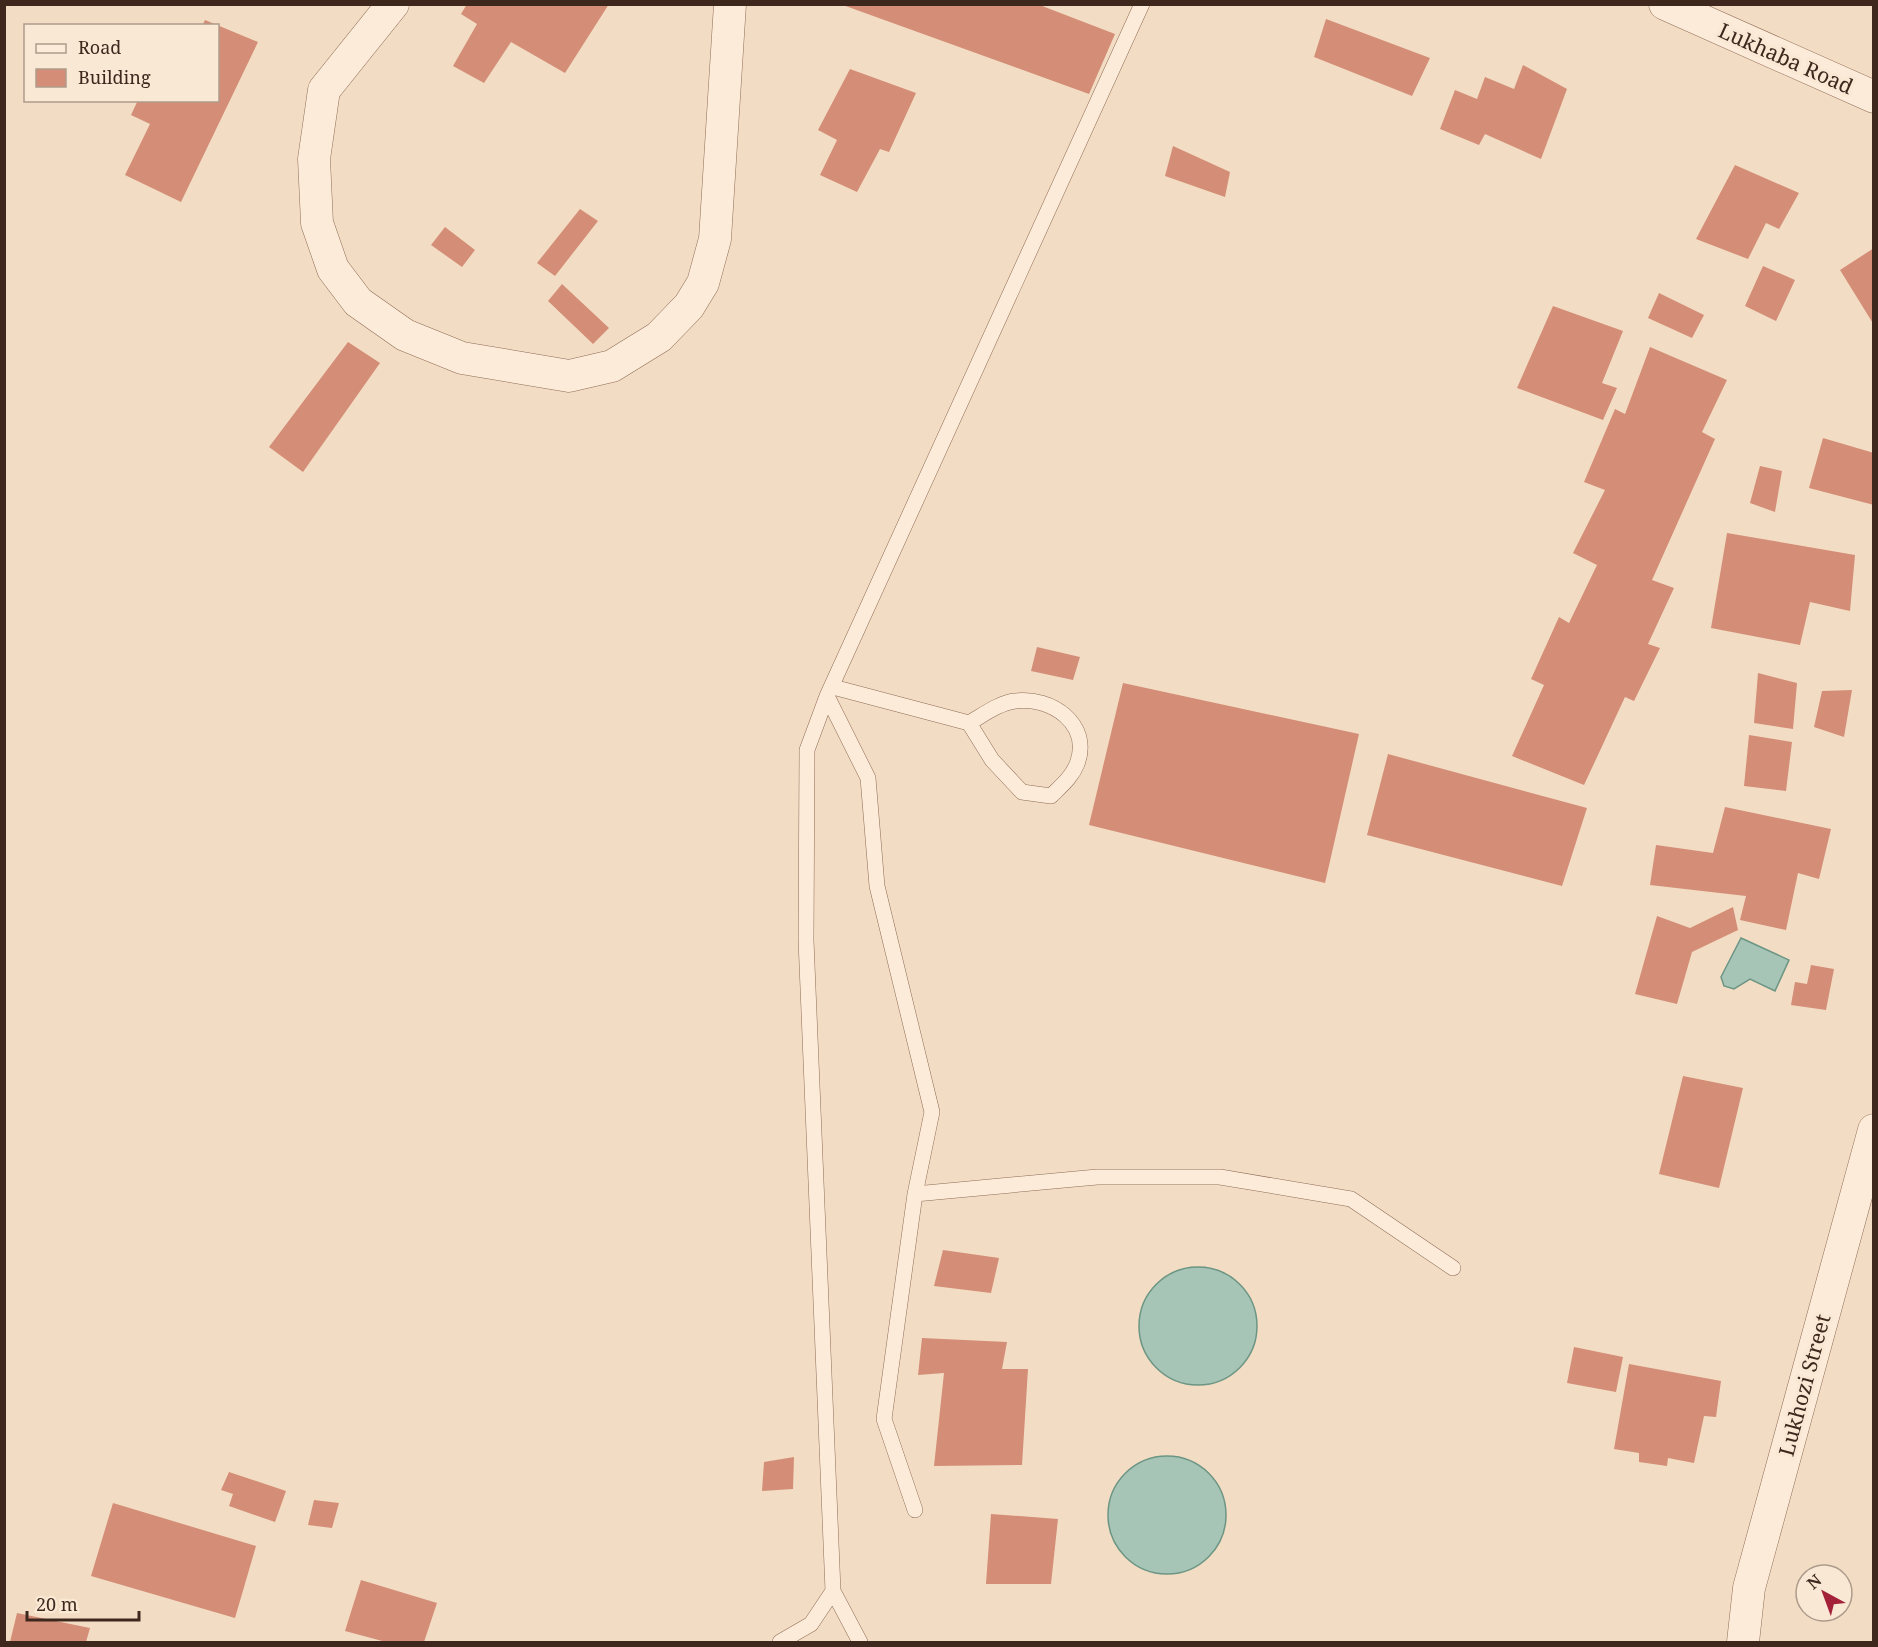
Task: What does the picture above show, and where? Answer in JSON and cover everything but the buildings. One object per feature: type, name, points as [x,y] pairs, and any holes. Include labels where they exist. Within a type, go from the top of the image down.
[{"type":"street","points":[[393,4],[324,90],[314,159],[317,223],[333,269],[357,302],[405,335],[462,358],[569,376],[612,366],[659,337],[689,306],[703,283],[715,240],[730,4]]},
{"type":"street","name":"Lukhaba Road","points":[[1665,4],[1874,97]]},
{"type":"street","name":"Lukhozi Street","points":[[1743,1642],[1749,1588],[1874,1130]]},
{"type":"lane","points":[[860,1642],[833,1591],[806,940],[807,750],[830,692],[1142,4]]},
{"type":"lane","points":[[830,692],[969,723],[998,706],[1015,701],[1034,701],[1055,707],[1074,722],[1080,742],[1078,762],[1067,781],[1051,796],[1022,792],[992,760],[969,723]]},
{"type":"lane","points":[[830,692],[868,778],[878,886],[932,1112],[915,1194],[884,1419],[915,1510]]},
{"type":"lane","points":[[915,1194],[1098,1177],[1220,1177],[1351,1199],[1453,1268]]},
{"type":"lane","points":[[780,1642],[811,1624],[833,1591]]},
{"type":"shaded area","points":[[1741,938],[1789,960],[1775,991],[1750,979],[1734,989],[1724,986],[1721,977]]},
{"type":"shaded area","points":[[1198,1267],[1220,1272],[1240,1284],[1252,1304],[1257,1326],[1252,1348],[1240,1368],[1220,1380],[1198,1385],[1176,1380],[1156,1368],[1144,1348],[1139,1326],[1144,1304],[1156,1284],[1176,1272]]},
{"type":"shaded area","points":[[1167,1456],[1200,1466],[1216,1482],[1226,1515],[1216,1548],[1200,1564],[1167,1574],[1134,1564],[1118,1548],[1108,1515],[1118,1482],[1134,1466]]}]
